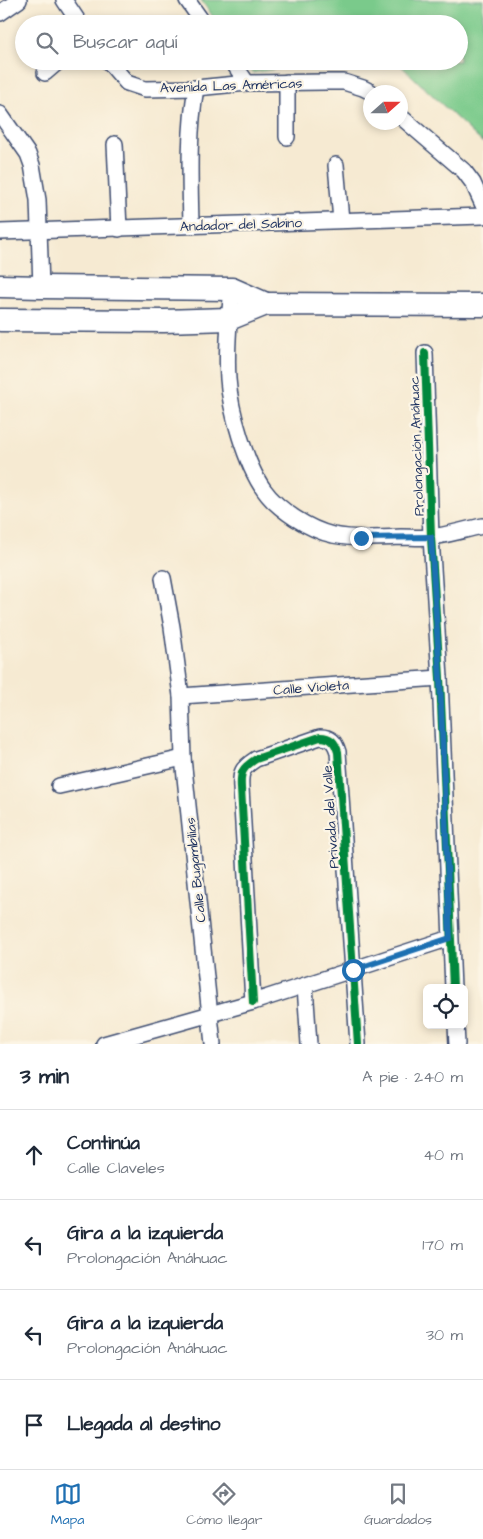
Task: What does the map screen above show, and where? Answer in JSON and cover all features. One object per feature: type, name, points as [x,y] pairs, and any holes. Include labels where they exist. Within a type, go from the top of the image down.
[{"type":"main road","points":[[0,286],[232,289],[266,304]]},
{"type":"main road","points":[[0,320],[164,321],[229,319],[266,304],[475,305]]},
{"type":"street","points":[[0,13],[19,0]]},
{"type":"street","points":[[64,0],[74,15]]},
{"type":"street","points":[[187,0],[198,15]]},
{"type":"street","points":[[45,73],[48,70]]},
{"type":"street","name":"Avenida Las Américas","points":[[116,70],[123,79],[134,86],[145,89],[288,82],[344,82],[363,89]]},
{"type":"street","points":[[238,70],[247,83]]},
{"type":"street","points":[[288,82],[288,138]]},
{"type":"street","points":[[191,225],[190,151],[196,88]]},
{"type":"street","points":[[0,114],[28,154],[32,165],[38,200],[41,287]]},
{"type":"street","points":[[408,123],[464,171],[474,183],[483,206]]},
{"type":"street","points":[[115,144],[119,229]]},
{"type":"street","points":[[336,165],[341,220]]},
{"type":"street","name":"Andador del Sabino","points":[[0,232],[483,216]]},
{"type":"street","name":"Prolongación Anáhuac","points":[[232,289],[229,319],[228,379],[232,408],[242,443],[251,466],[264,490],[280,507],[307,525],[332,534],[361,538],[431,537]]},
{"type":"street","name":"Prolongación Anáhuac","points":[[425,353],[431,537],[440,678],[450,938],[454,984]]},
{"type":"street","points":[[431,537],[483,526]]},
{"type":"street","name":"Calle Bugambilias","points":[[163,578],[181,696],[183,758],[213,1044]]},
{"type":"street","name":"Calle Violeta","points":[[181,696],[440,678]]},
{"type":"street","name":"Privada del Valle","points":[[253,1002],[240,788],[242,771],[246,765],[256,759],[320,737],[327,737],[333,741],[338,752],[358,1044]]},
{"type":"street","points":[[59,786],[183,758]]},
{"type":"street","points":[[104,1044],[253,1002],[450,938]]},
{"type":"street","points":[[305,986],[309,1044]]},
{"type":"street","points":[[456,1029],[457,1044]]},
{"type":"green space","points":[[201,0],[483,0],[483,143],[406,70],[468,70],[468,15],[212,15]]},
{"type":"green space","points":[[251,70],[271,70],[253,73]]},
{"type":"cycle path","points":[[425,353],[431,537],[440,678],[453,984]]},
{"type":"cycle path","points":[[253,1002],[241,788],[242,774],[245,768],[256,759],[320,737],[327,738],[334,743],[338,752],[358,1044]]},
{"type":"route","points":[[353,970],[450,938],[440,678],[431,537],[361,538]]}]
